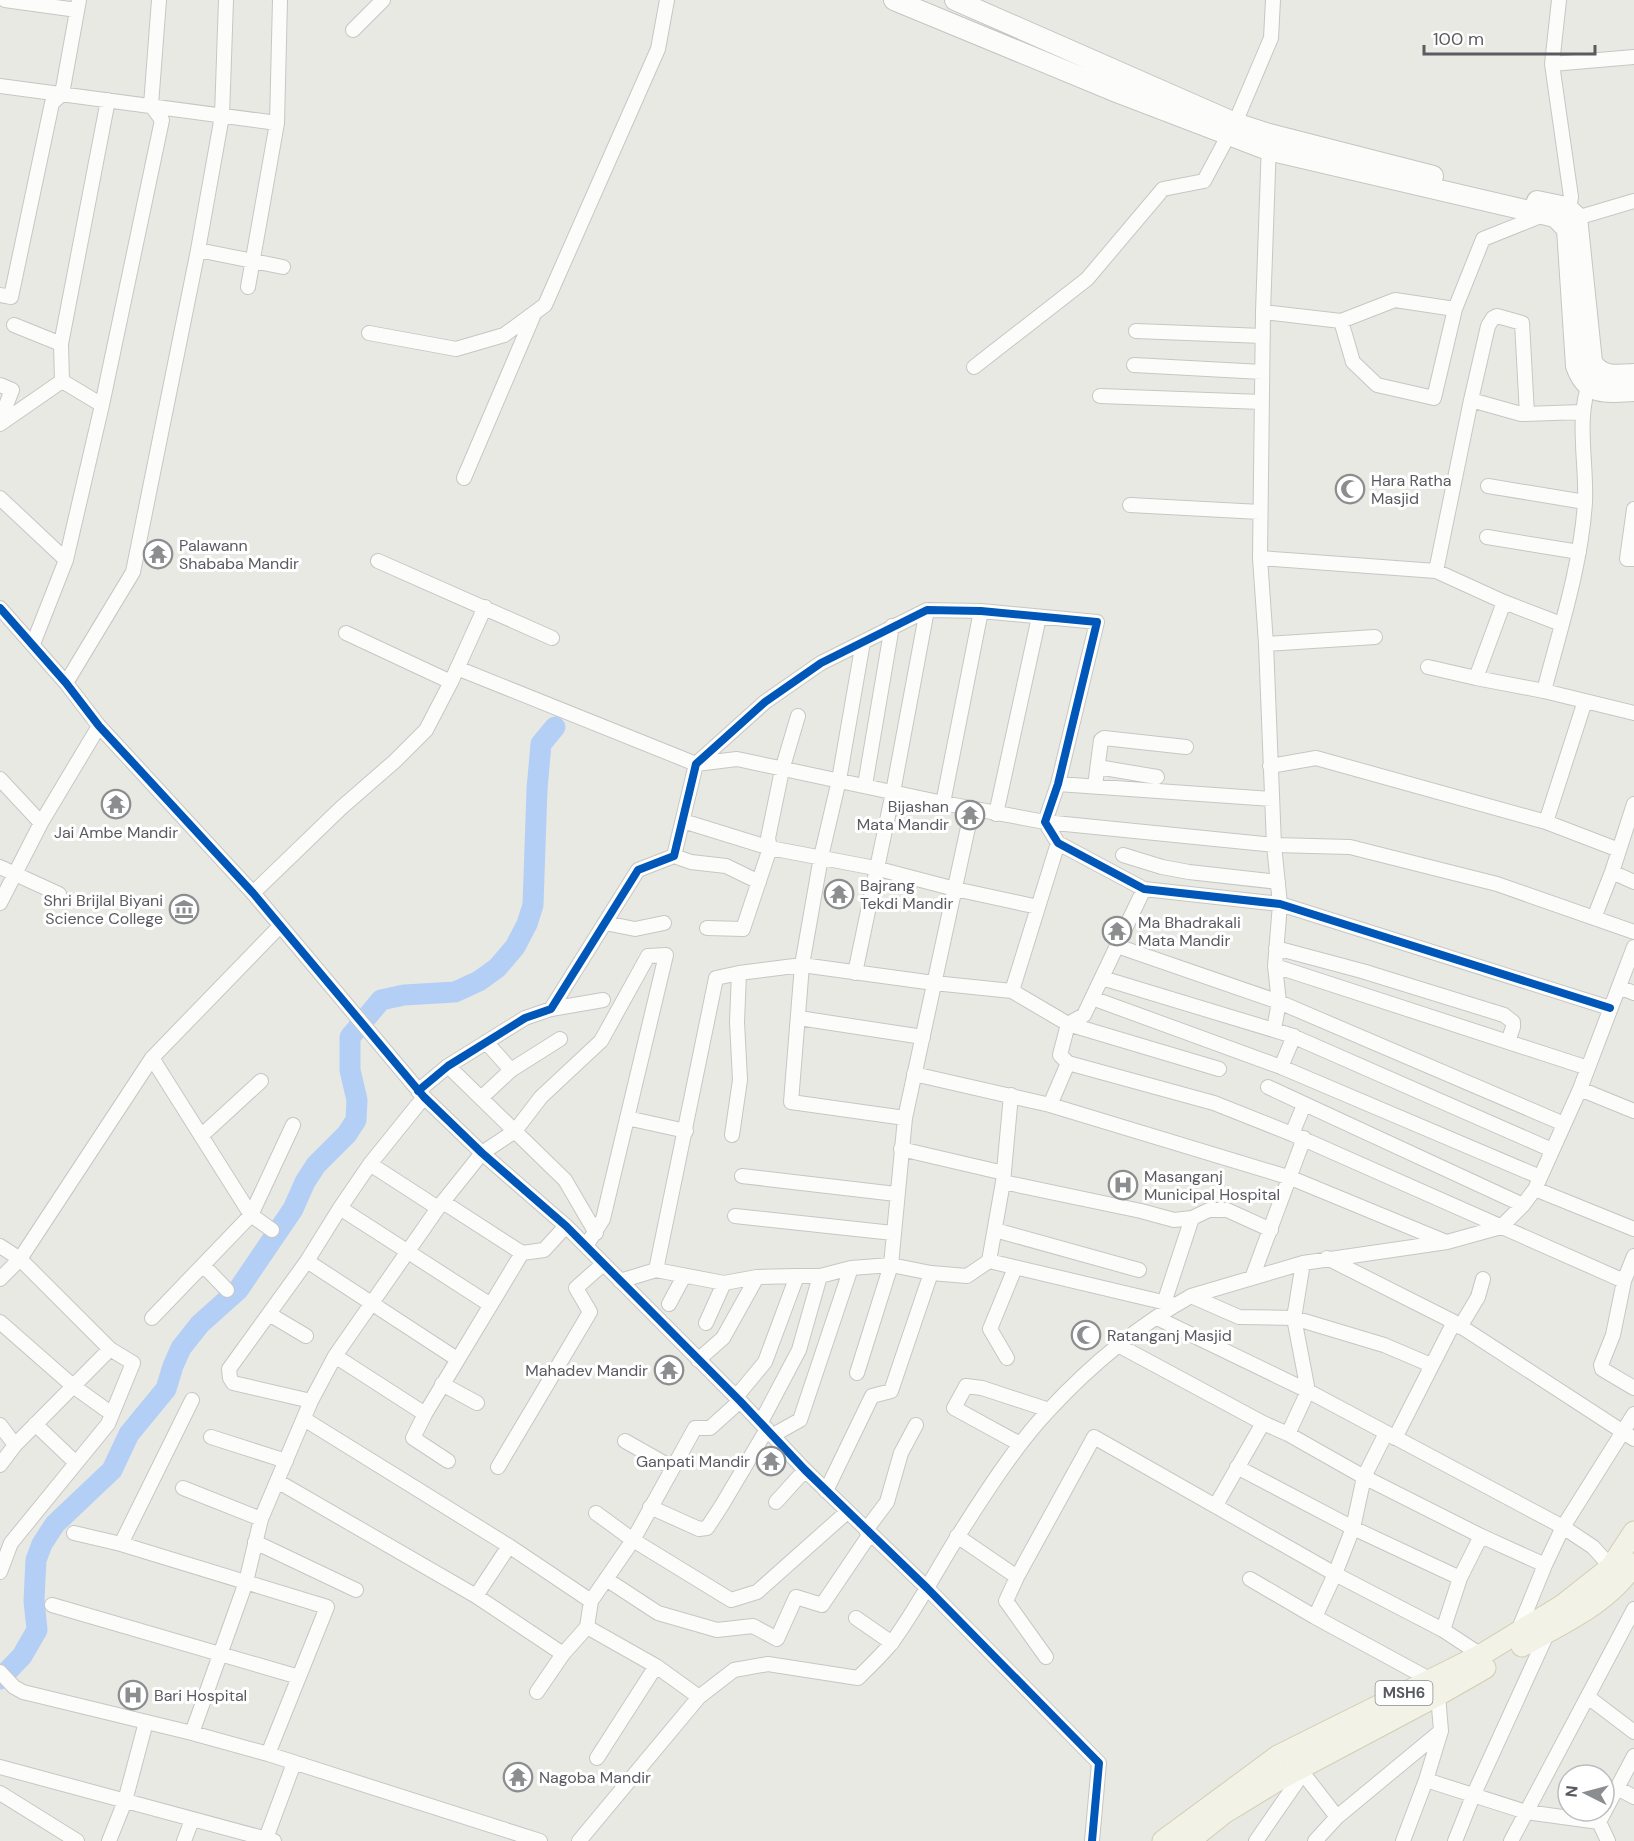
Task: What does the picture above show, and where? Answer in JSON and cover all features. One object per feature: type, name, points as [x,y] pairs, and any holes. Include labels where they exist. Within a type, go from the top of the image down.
[{"type":"main road","name":"MSH6","points":[[1174,1840],[1301,1771],[1435,1687],[1518,1631],[1563,1605],[1611,1567],[1634,1532]]},
{"type":"main road","name":"MSH6","points":[[1174,1840],[1278,1756],[1435,1687],[1549,1630],[1605,1597],[1634,1564]]},
{"type":"street","points":[[0,296],[11,297],[52,103],[62,94],[78,5],[5,0]]},
{"type":"street","points":[[33,644],[66,560],[102,405],[162,120],[151,105],[159,0]]},
{"type":"street","points":[[66,683],[134,572],[198,250],[222,116],[226,0]]},
{"type":"street","points":[[248,287],[277,123],[280,0]]},
{"type":"street","points":[[353,30],[383,0]]},
{"type":"street","points":[[369,333],[456,349],[504,335],[545,305],[658,49],[667,0]]},
{"type":"street","points":[[894,0],[1119,93],[1269,142],[1560,214]]},
{"type":"street","points":[[974,367],[1087,279],[1163,189],[1204,181],[1232,129],[1270,38],[1274,0]]},
{"type":"street","points":[[1559,0],[1552,64],[1571,197],[1560,214]]},
{"type":"street","points":[[955,25],[961,1],[1232,129]]},
{"type":"street","points":[[1552,64],[1634,57]]},
{"type":"street","points":[[0,86],[277,123]]},
{"type":"street","points":[[62,381],[62,344],[108,100]]},
{"type":"street","points":[[1269,142],[1263,312],[1260,558],[1266,644],[1274,845],[1280,904],[1275,966],[1279,1002],[1274,1029]]},
{"type":"street","points":[[1341,321],[1353,362],[1377,385],[1434,398],[1455,309],[1483,239],[1560,214],[1634,201]]},
{"type":"street","points":[[1560,214],[1567,229],[1576,366],[1580,377],[1634,374]]},
{"type":"street","points":[[198,250],[283,267]]},
{"type":"street","points":[[1263,312],[1341,321],[1395,300],[1455,309]]},
{"type":"street","points":[[464,478],[534,312]]},
{"type":"street","points":[[1436,571],[1489,321],[1497,316],[1518,321],[1524,328],[1527,414]]},
{"type":"street","points":[[14,325],[62,344]]},
{"type":"street","points":[[1136,331],[1263,336]]},
{"type":"street","points":[[1134,365],[1262,372]]},
{"type":"street","points":[[1592,378],[1609,392],[1634,391]]},
{"type":"street","points":[[1544,691],[1579,552],[1585,502],[1583,412],[1592,378]]},
{"type":"street","points":[[62,381],[102,405]]},
{"type":"street","points":[[0,422],[62,381]]},
{"type":"street","points":[[0,385],[12,390],[0,422]]},
{"type":"street","points":[[1100,396],[1262,402]]},
{"type":"street","points":[[1471,400],[1521,414],[1583,412]]},
{"type":"street","points":[[1488,486],[1585,502]]},
{"type":"street","points":[[0,498],[66,560]]},
{"type":"street","points":[[1130,505],[1260,512]]},
{"type":"street","points":[[1634,509],[1627,558],[1634,559]]},
{"type":"street","points":[[1487,537],[1579,552]]},
{"type":"street","points":[[1260,558],[1436,571],[1504,602],[1561,624]]},
{"type":"street","points":[[378,561],[552,638]]},
{"type":"street","points":[[1476,678],[1504,602]]},
{"type":"street","points":[[253,893],[340,808],[395,761],[426,729],[451,682],[485,607]]},
{"type":"street","points":[[0,608],[66,683],[99,726],[253,893],[421,1094],[482,1153],[566,1226],[738,1399],[805,1470],[927,1588],[1099,1763],[1092,1841]]},
{"type":"street","points":[[855,973],[875,868],[893,792],[927,610]]},
{"type":"street","points":[[674,856],[696,764],[765,702],[821,663],[927,610],[981,611],[1097,622],[1058,784],[1045,822]]},
{"type":"street","points":[[943,803],[981,611]]},
{"type":"street","points":[[996,814],[1039,617]]},
{"type":"street","points":[[864,785],[892,626]]},
{"type":"street","points":[[346,633],[451,682]]},
{"type":"street","points":[[1266,644],[1375,637]]},
{"type":"street","points":[[862,642],[839,780],[821,857],[802,965],[791,1102],[905,1118]]},
{"type":"street","points":[[1428,667],[1544,691],[1634,713]]},
{"type":"street","points":[[457,668],[696,764],[737,759],[996,814],[1045,822],[1274,845],[1350,847],[1497,884],[1634,932]]},
{"type":"street","points":[[1546,822],[1586,701]]},
{"type":"street","points":[[707,928],[743,929],[770,848],[768,838],[782,770],[798,716]]},
{"type":"street","points":[[0,903],[14,873],[99,726]]},
{"type":"street","points":[[1095,786],[1101,740],[1104,738],[1186,747]]},
{"type":"street","points":[[1270,766],[1316,758],[1546,822],[1619,850]]},
{"type":"street","points":[[1098,767],[1156,777]]},
{"type":"street","points":[[0,779],[42,823]]},
{"type":"street","points":[[1058,784],[1272,799]]},
{"type":"street","points":[[1594,918],[1634,804]]},
{"type":"street","points":[[857,1372],[891,1265],[905,1118],[972,809]]},
{"type":"street","points":[[682,821],[770,848],[875,868],[955,889],[1038,907]]},
{"type":"street","points":[[1045,822],[1058,843],[1144,889],[1280,904],[1610,1008]]},
{"type":"street","points":[[1012,991],[1058,843]]},
{"type":"street","points":[[1123,855],[1162,867],[1189,872],[1278,882]]},
{"type":"street","points":[[551,1009],[638,870],[674,856],[691,862],[726,866],[759,882]]},
{"type":"street","points":[[0,867],[59,894]]},
{"type":"street","points":[[1612,872],[1634,882]]},
{"type":"street","points":[[1144,889],[1084,1015],[1068,1024],[1060,1055],[1068,1063],[1214,1103],[1298,1136],[1624,1281]]},
{"type":"street","points":[[605,923],[635,929],[664,923]]},
{"type":"street","points":[[0,1279],[20,1258],[152,1058],[280,926]]},
{"type":"street","points":[[1117,946],[1279,1002],[1564,1124]]},
{"type":"street","points":[[579,1841],[699,1697],[734,1670],[768,1664],[858,1678],[892,1643],[957,1536],[1020,1444],[1049,1410],[1118,1345],[1157,1318],[1170,1304],[1303,1263],[1447,1242],[1501,1227],[1523,1206],[1537,1183],[1580,1089],[1634,947]]},
{"type":"street","points":[[1276,948],[1362,970],[1504,1015],[1513,1022],[1514,1027],[1508,1042]]},
{"type":"street","points":[[192,1733],[246,1582],[261,1519],[311,1401],[335,1356],[441,1205],[482,1153],[515,1131],[542,1097],[600,1041],[648,956],[666,955],[603,1219],[586,1246]]},
{"type":"street","points":[[656,1270],[716,978],[802,965],[1012,991],[1068,1024],[1219,1069]]},
{"type":"street","points":[[1275,966],[1588,1068]]},
{"type":"street","points":[[732,1135],[740,1080],[737,1022],[739,973]]},
{"type":"street","points":[[1102,978],[1294,1036],[1552,1150]]},
{"type":"street","points":[[1618,987],[1634,993]]},
{"type":"street","points":[[1092,998],[1300,1075],[1634,1229]]},
{"type":"street","points":[[311,1401],[233,1383],[229,1370],[307,1261],[370,1164],[421,1094],[448,1066],[525,1018],[551,1009],[603,1000]]},
{"type":"street","points":[[799,1018],[923,1037]]},
{"type":"street","points":[[1281,1067],[1294,1036]]},
{"type":"street","points":[[481,1098],[511,1070],[560,1039]]},
{"type":"street","points":[[486,1042],[511,1070]]},
{"type":"street","points":[[152,1058],[251,1215],[272,1230]]},
{"type":"street","points":[[1050,1105],[1068,1063]]},
{"type":"street","points":[[448,1066],[565,1180],[596,1233]]},
{"type":"street","points":[[914,1074],[1050,1105],[1291,1178],[1447,1242]]},
{"type":"street","points":[[1252,1278],[1291,1178],[1298,1136],[1300,1075]]},
{"type":"street","points":[[201,1136],[261,1081]]},
{"type":"street","points":[[1268,1087],[1523,1206]]},
{"type":"street","points":[[1580,1089],[1634,1111]]},
{"type":"street","points":[[620,1281],[656,1270],[724,1283],[757,1277],[820,1276],[851,1268],[891,1265],[931,1273],[967,1276],[989,1261],[1003,1178],[1011,1095]]},
{"type":"street","points":[[627,1118],[686,1131]]},
{"type":"street","points":[[152,1318],[251,1215],[293,1125]]},
{"type":"street","points":[[901,1149],[1003,1178],[1174,1220],[1192,1218],[1209,1210],[1227,1210],[1271,1230]]},
{"type":"street","points":[[370,1164],[522,1252],[544,1250],[566,1226]]},
{"type":"street","points":[[742,1176],[896,1194]]},
{"type":"street","points":[[340,1208],[489,1304]]},
{"type":"street","points":[[735,1216],[893,1233]]},
{"type":"street","points":[[1170,1304],[1192,1218]]},
{"type":"street","points":[[995,1230],[1139,1270]]},
{"type":"street","points":[[0,1246],[20,1258],[110,1349],[133,1363],[108,1424],[11,1543],[0,1572]]},
{"type":"street","points":[[448,1461],[413,1438],[425,1413],[522,1252]]},
{"type":"street","points":[[1634,1256],[1624,1281],[1613,1335],[1601,1365],[1602,1369],[1634,1388]]},
{"type":"street","points":[[1327,1258],[1457,1324],[1628,1435]]},
{"type":"street","points":[[307,1261],[457,1359]]},
{"type":"street","points":[[989,1261],[1170,1304]]},
{"type":"street","points":[[1288,1434],[1308,1391],[1294,1318],[1303,1263]]},
{"type":"street","points":[[498,1467],[590,1312],[576,1288],[603,1264]]},
{"type":"street","points":[[203,1265],[227,1290]]},
{"type":"street","points":[[767,1429],[800,1420],[851,1268]]},
{"type":"street","points":[[1007,1358],[990,1329],[1015,1268]]},
{"type":"street","points":[[826,1491],[872,1396],[891,1391],[931,1273]]},
{"type":"street","points":[[669,1304],[684,1276]]},
{"type":"street","points":[[537,1692],[563,1654],[587,1627],[591,1601],[633,1540],[671,1467],[695,1428],[710,1428],[738,1399],[765,1362],[797,1276]]},
{"type":"street","points":[[650,1507],[699,1528],[706,1528],[767,1429],[799,1350],[820,1276]]},
{"type":"street","points":[[698,1360],[723,1338],[757,1277]]},
{"type":"street","points":[[1315,1617],[1353,1528],[1364,1477],[1431,1365],[1457,1324],[1478,1297],[1483,1279]]},
{"type":"street","points":[[706,1323],[724,1283]]},
{"type":"street","points":[[1191,1296],[1239,1317],[1294,1318],[1384,1345],[1431,1365]]},
{"type":"street","points":[[269,1314],[306,1336]]},
{"type":"street","points":[[1157,1318],[1308,1391],[1563,1527],[1593,1548],[1611,1567]]},
{"type":"street","points":[[0,1322],[73,1386],[112,1413]]},
{"type":"street","points":[[1118,1345],[1263,1423],[1288,1434],[1364,1477],[1481,1536],[1545,1565]]},
{"type":"street","points":[[0,1465],[15,1445],[110,1349]]},
{"type":"street","points":[[335,1356],[425,1413]]},
{"type":"street","points":[[442,1384],[477,1403]]},
{"type":"street","points":[[1020,1444],[954,1408],[966,1386],[982,1388],[1049,1410]]},
{"type":"street","points":[[121,1544],[192,1400]]},
{"type":"street","points":[[1518,1631],[1563,1527],[1628,1435],[1634,1414]]},
{"type":"street","points":[[304,1419],[509,1546],[591,1601]]},
{"type":"street","points":[[1216,1505],[1263,1423]]},
{"type":"street","points":[[35,1424],[75,1462]]},
{"type":"street","points":[[0,1425],[15,1445]]},
{"type":"street","points":[[606,1579],[658,1613],[717,1630],[753,1626],[777,1639],[796,1598],[822,1605],[887,1502],[901,1454],[916,1425]]},
{"type":"street","points":[[211,1437],[286,1461]]},
{"type":"street","points":[[1046,1657],[1006,1601],[1095,1437],[1335,1574],[1443,1630],[1481,1656]]},
{"type":"street","points":[[625,1441],[671,1467]]},
{"type":"street","points":[[1237,1467],[1353,1528],[1460,1578]]},
{"type":"street","points":[[776,1502],[805,1470]]},
{"type":"street","points":[[277,1481],[476,1596],[563,1654]]},
{"type":"street","points":[[183,1488],[261,1519]]},
{"type":"street","points":[[596,1513],[633,1540],[731,1600],[757,1592],[847,1512]]},
{"type":"street","points":[[74,1533],[121,1544],[327,1607],[268,1754]]},
{"type":"street","points":[[957,1536],[1017,1577]]},
{"type":"street","points":[[1443,1630],[1460,1578],[1481,1536]]},
{"type":"street","points":[[255,1542],[356,1590]]},
{"type":"street","points":[[476,1596],[509,1546]]},
{"type":"street","points":[[1250,1579],[1435,1687],[1441,1731],[1426,1780],[1403,1841]]},
{"type":"street","points":[[52,1605],[299,1677]]},
{"type":"street","points":[[1511,1841],[1634,1609]]},
{"type":"street","points":[[856,1618],[892,1643]]},
{"type":"street","points":[[587,1627],[656,1666],[699,1697]]},
{"type":"street","points":[[1455,1841],[1473,1796],[1549,1630]]},
{"type":"street","points":[[597,1758],[656,1666]]},
{"type":"street","points":[[0,1672],[14,1687],[23,1692],[268,1754],[540,1841]]},
{"type":"street","points":[[1588,1697],[1634,1732]]},
{"type":"street","points":[[109,1841],[125,1801],[146,1722]]},
{"type":"street","points":[[1315,1841],[1336,1817],[1441,1731]]},
{"type":"street","points":[[1634,1756],[1617,1788],[1634,1797]]},
{"type":"street","points":[[0,1767],[268,1840],[294,1763]]},
{"type":"street","points":[[1256,1841],[1301,1771],[1336,1817]]},
{"type":"street","points":[[1426,1780],[1526,1812],[1556,1816]]},
{"type":"street","points":[[0,1793],[77,1841]]},
{"type":"street","points":[[184,1841],[192,1820]]},
{"type":"street","points":[[1599,1823],[1608,1841]]},
{"type":"waterway","points":[[0,1679],[22,1656],[37,1630],[34,1601],[36,1560],[42,1544],[55,1524],[112,1470],[129,1434],[166,1389],[181,1348],[200,1324],[238,1290],[293,1209],[305,1182],[316,1165],[347,1134],[356,1120],[357,1100],[350,1070],[350,1037],[381,1000],[404,995],[455,992],[479,981],[497,968],[515,947],[527,924],[533,905],[541,744],[555,727]]},
{"type":"cycle path","points":[[0,608],[66,683],[99,726],[253,893],[424,1097],[482,1153],[566,1226],[740,1401],[805,1470],[927,1588],[1099,1763],[1092,1841]]},
{"type":"cycle path","points":[[418,1091],[448,1066],[525,1018],[551,1009],[638,870],[674,856],[696,764],[765,702],[821,663],[927,610],[981,611],[1097,622],[1058,784],[1045,822],[1058,843],[1144,889],[1280,904],[1610,1008]]},
{"type":"place","name":"Hara Ratha Masjid","points":[[1350,489]]},
{"type":"place","name":"Palawann Shababa Mandir","points":[[158,554]]},
{"type":"place","name":"Jai Ambe Mandir","points":[[116,804]]},
{"type":"place","name":"Bijashan Mata Mandir","points":[[970,815]]},
{"type":"place","name":"Bajrang Tekdi Mandir","points":[[839,894]]},
{"type":"place","name":"Shri Brijlal Biyani Science College","points":[[184,909]]},
{"type":"place","name":"Ma Bhadrakali Mata Mandir","points":[[1117,931]]},
{"type":"place","name":"Masanganj Municipal Hospital","points":[[1123,1185]]},
{"type":"place","name":"Ratanganj Masjid","points":[[1086,1335]]},
{"type":"place","name":"Mahadev Mandir","points":[[669,1370]]},
{"type":"place","name":"Ganpati Mandir","points":[[771,1461]]},
{"type":"place","name":"Bari Hospital","points":[[133,1695]]},
{"type":"place","name":"Nagoba Mandir","points":[[518,1777]]}]
